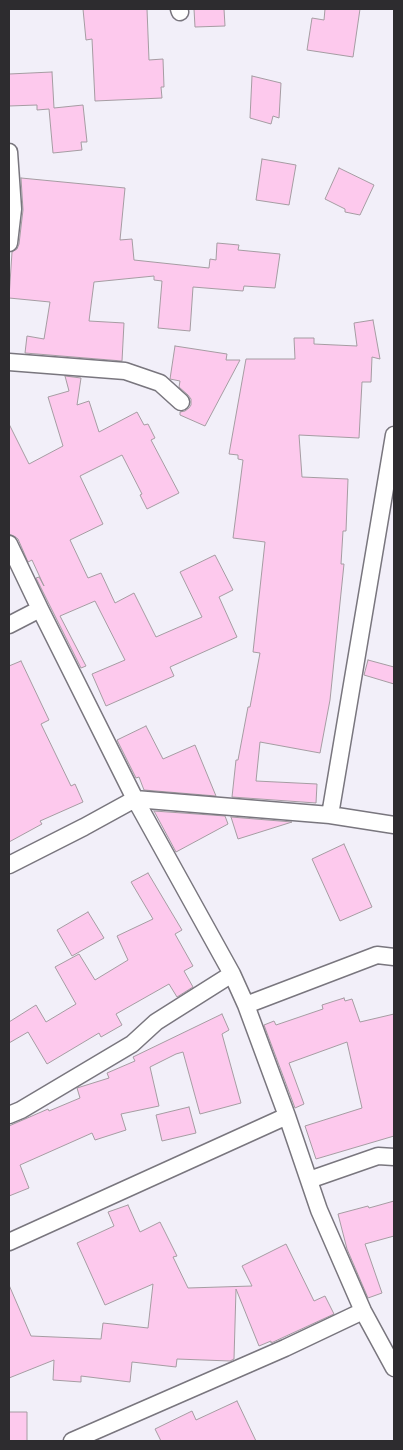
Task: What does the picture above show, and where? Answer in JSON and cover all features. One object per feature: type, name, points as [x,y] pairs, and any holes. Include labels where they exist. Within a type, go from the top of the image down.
[{"type":"street","points":[[9,152],[13,209],[9,243]]},
{"type":"street","points":[[9,362],[125,371],[160,383],[181,402]]},
{"type":"street","points":[[330,815],[394,435]]},
{"type":"street","points":[[9,544],[135,799],[232,974],[246,1005],[287,1116],[318,1210],[363,1311],[394,1368]]},
{"type":"street","points":[[9,625],[40,609]]},
{"type":"street","points":[[9,865],[135,799],[330,815],[394,825]]},
{"type":"street","points":[[246,1005],[377,954],[394,957]]},
{"type":"street","points":[[9,1115],[21,1110],[132,1044],[156,1022],[232,974]]},
{"type":"street","points":[[9,1242],[287,1116]]},
{"type":"street","points":[[308,1180],[378,1156],[394,1157]]},
{"type":"street","points":[[72,1441],[285,1348],[363,1311]]},
{"type":"building","points":[[83,9],[147,9],[149,60],[163,59],[164,87],[161,87],[162,98],[95,101],[92,39],[86,40]]},
{"type":"building","points":[[194,9],[224,9],[225,26],[195,27]]},
{"type":"building","points":[[325,9],[360,9],[353,57],[307,50],[312,18],[324,20]]},
{"type":"building","points":[[52,72],[54,108],[83,105],[87,142],[81,142],[82,150],[53,153],[49,109],[37,110],[37,105],[9,106],[9,74]]},
{"type":"building","points":[[252,76],[281,83],[279,118],[273,116],[271,124],[250,118]]},
{"type":"building","points":[[262,159],[296,165],[289,205],[256,200]]},
{"type":"building","points":[[339,168],[374,185],[360,215],[345,212],[345,209],[325,199]]},
{"type":"building","points":[[21,178],[125,188],[120,240],[132,239],[134,260],[209,268],[210,259],[216,260],[217,243],[239,245],[238,250],[280,254],[275,288],[244,286],[243,291],[193,287],[190,331],[158,328],[162,281],[154,280],[154,276],[94,282],[89,321],[124,323],[122,361],[25,353],[27,336],[44,339],[50,302],[9,298],[12,252],[17,249],[19,244],[23,210]]},
{"type":"building","points":[[373,320],[380,359],[372,357],[371,382],[362,382],[359,438],[299,435],[302,477],[348,479],[346,531],[343,531],[341,564],[344,564],[330,700],[320,753],[260,742],[256,781],[317,784],[316,803],[232,797],[236,760],[238,760],[248,707],[250,707],[260,653],[253,652],[265,542],[233,538],[243,460],[238,459],[238,455],[229,454],[246,359],[295,359],[294,338],[314,338],[314,344],[357,346],[354,323]]},
{"type":"building","points":[[175,346],[227,354],[226,360],[240,360],[205,426],[180,415],[180,412],[189,408],[191,399],[179,387],[180,381],[170,379]]},
{"type":"building","points":[[65,376],[81,378],[77,405],[89,401],[99,432],[137,412],[144,425],[148,424],[155,438],[151,440],[179,493],[147,509],[140,495],[142,494],[122,455],[80,476],[103,524],[70,540],[88,578],[101,573],[115,603],[134,593],[156,637],[202,617],[180,572],[215,555],[233,590],[219,597],[237,637],[170,667],[174,676],[106,706],[92,674],[125,660],[95,601],[60,616],[86,666],[81,668],[36,578],[39,577],[44,586],[32,560],[28,562],[18,539],[9,534],[9,424],[29,464],[63,446],[48,397],[69,391]]},
{"type":"building","points":[[368,660],[394,667],[394,684],[364,675]]},
{"type":"building","points":[[21,661],[49,720],[41,724],[71,786],[75,784],[83,802],[40,821],[42,824],[9,842],[9,666]]},
{"type":"building","points":[[146,726],[163,759],[195,745],[216,796],[144,790],[139,777],[136,778],[117,740]]},
{"type":"building","points":[[154,811],[225,816],[228,824],[176,852]]},
{"type":"building","points":[[231,817],[292,822],[238,839]]},
{"type":"building","points":[[344,844],[372,907],[340,921],[312,859]]},
{"type":"building","points":[[148,873],[182,930],[175,934],[193,966],[184,971],[193,987],[177,997],[169,984],[116,1014],[122,1025],[101,1037],[99,1033],[47,1064],[28,1032],[9,1043],[9,1022],[36,1005],[46,1022],[76,1004],[55,967],[79,954],[95,980],[128,960],[117,936],[153,919],[131,882]]},
{"type":"building","points":[[88,912],[104,938],[72,956],[57,930]]},
{"type":"building","points":[[344,998],[345,1001],[352,999],[360,1022],[394,1014],[394,1136],[316,1159],[305,1126],[362,1108],[347,1042],[289,1063],[304,1104],[295,1108],[264,1025],[274,1021],[276,1025],[323,1009],[322,1005]]},
{"type":"building","points":[[222,1014],[229,1030],[222,1034],[241,1103],[200,1114],[183,1052],[176,1054],[150,1067],[159,1106],[121,1114],[126,1130],[95,1140],[92,1133],[20,1165],[29,1188],[9,1196],[9,1126],[48,1109],[49,1111],[80,1098],[77,1088],[109,1078],[107,1073],[135,1061],[133,1057]]},
{"type":"building","points":[[189,1107],[196,1133],[162,1141],[156,1115]]},
{"type":"building","points":[[394,1201],[394,1236],[365,1244],[382,1293],[368,1298],[347,1249],[338,1214]]},
{"type":"building","points":[[128,1205],[140,1232],[160,1222],[177,1256],[173,1257],[188,1288],[252,1286],[242,1266],[286,1244],[314,1301],[325,1296],[334,1314],[271,1343],[271,1341],[259,1346],[236,1289],[234,1359],[230,1361],[177,1359],[176,1367],[132,1362],[130,1382],[81,1376],[81,1382],[53,1380],[54,1360],[9,1378],[9,1285],[31,1336],[101,1339],[103,1323],[148,1328],[153,1284],[105,1305],[77,1243],[114,1226],[108,1212]]},
{"type":"building","points":[[237,1401],[256,1441],[161,1441],[155,1429],[192,1411],[196,1420]]},
{"type":"building","points":[[9,1412],[27,1412],[27,1441],[9,1441]]}]
